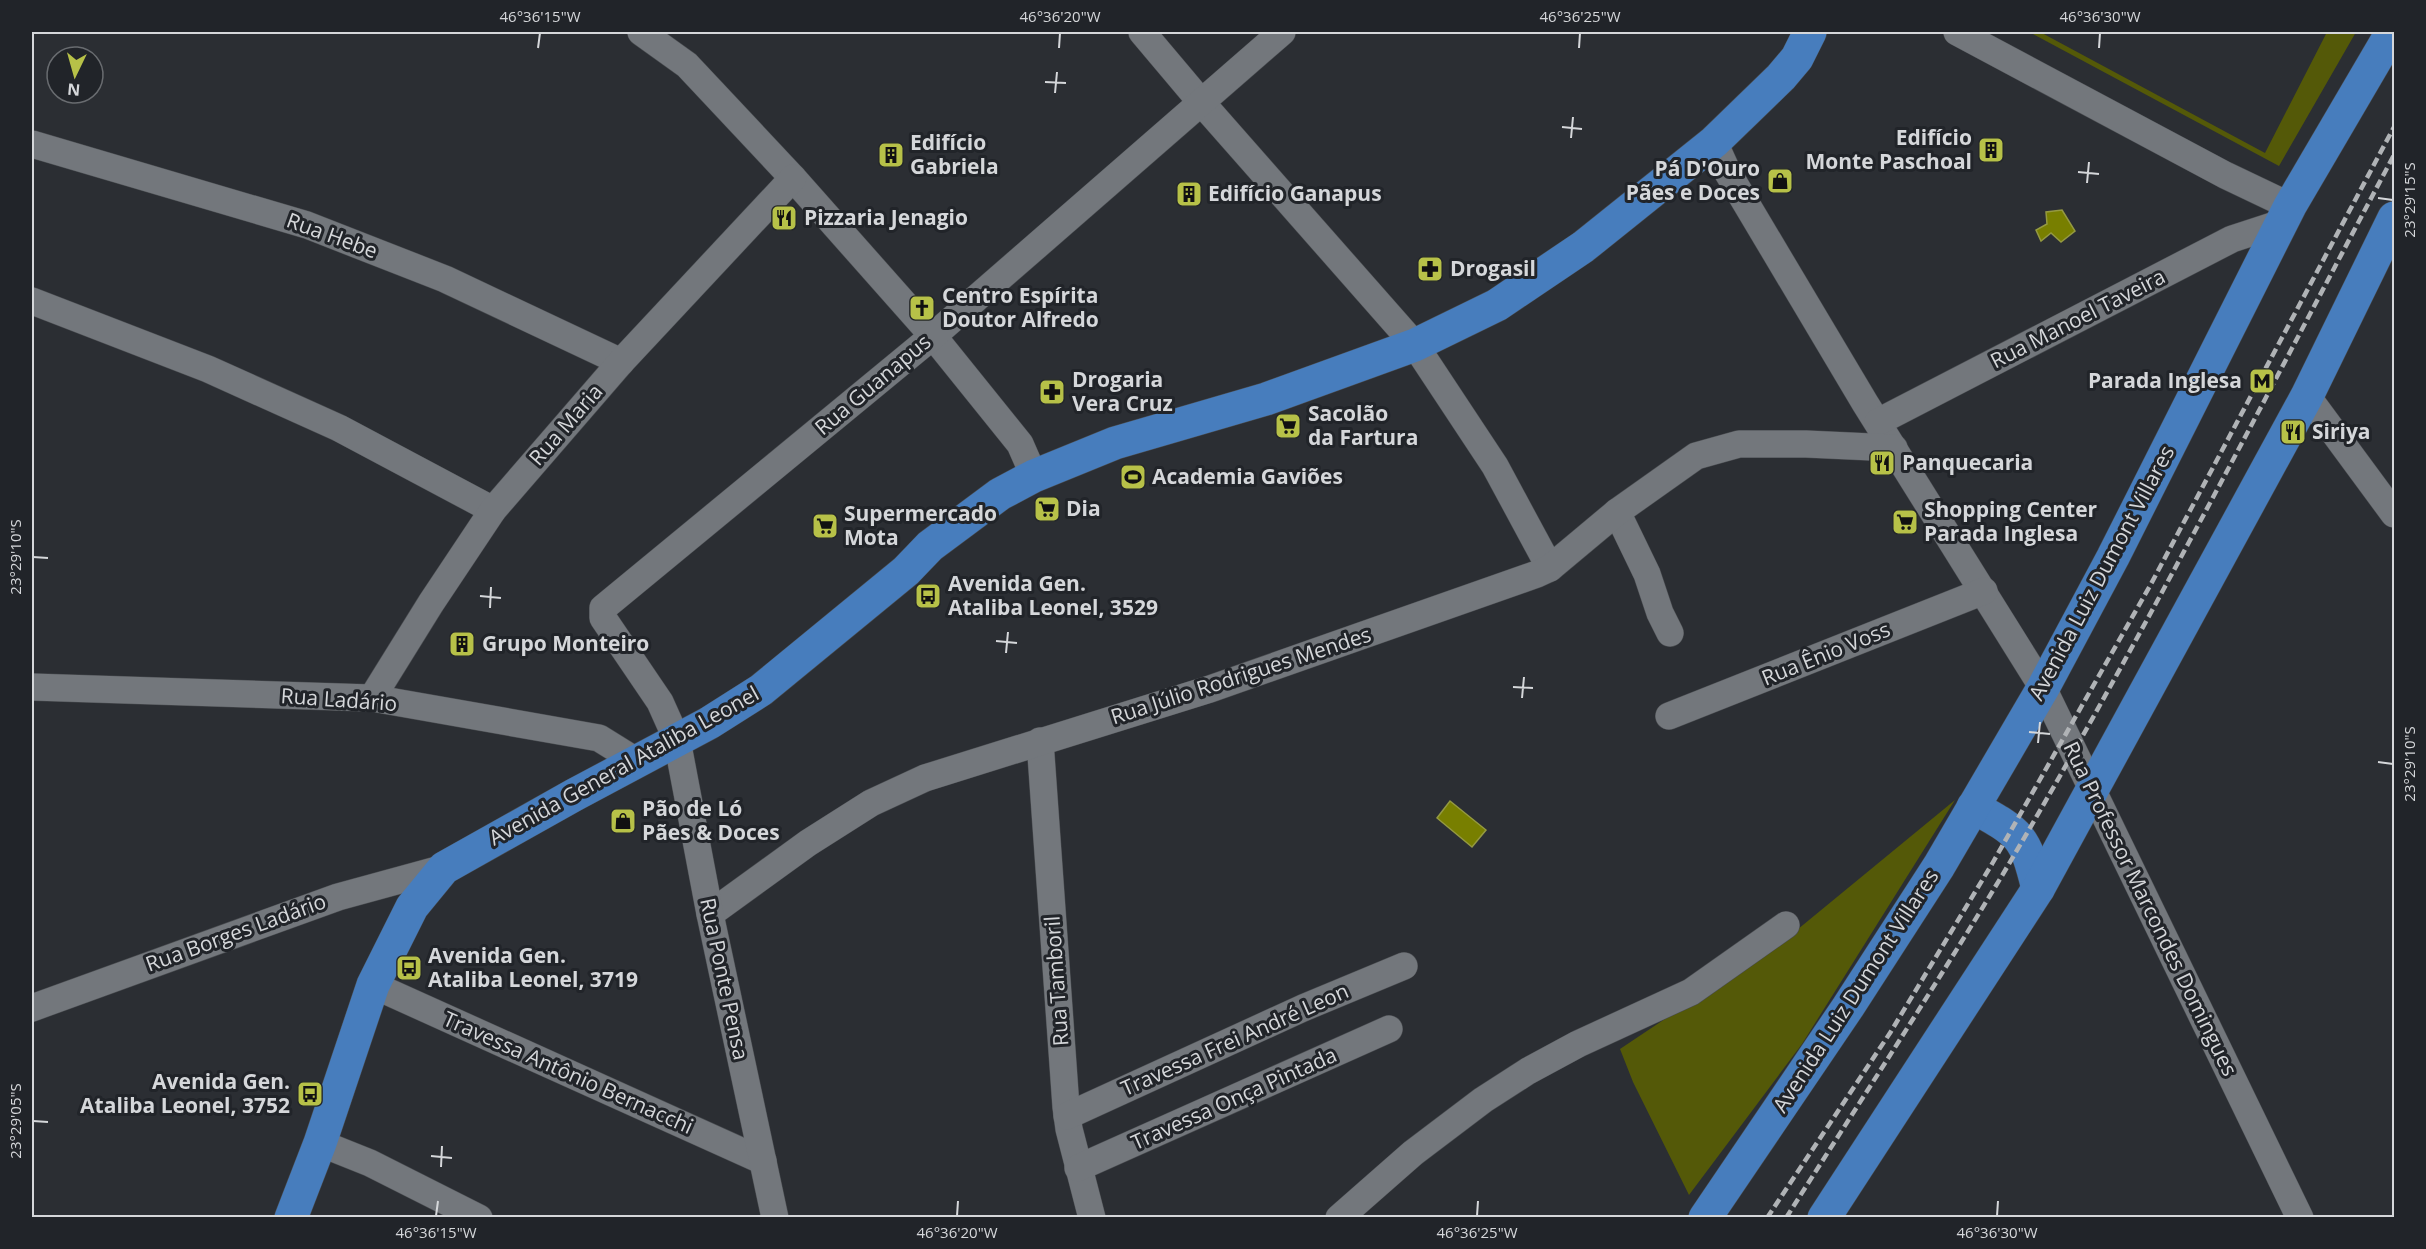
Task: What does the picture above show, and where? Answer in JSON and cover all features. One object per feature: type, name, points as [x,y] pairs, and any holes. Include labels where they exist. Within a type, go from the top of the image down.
[{"type":"main road","name":"Avenida General Ataliba Leonel","points":[[291,1218],[320,1143],[373,985],[412,907],[444,868],[709,723],[761,690],[864,606],[930,546],[1000,494],[1034,476],[1115,443],[1266,399],[1415,345],[1497,305],[1583,247],[1714,142],[1781,77],[1797,58],[1810,32]]},
{"type":"main road","name":"Avenida Luiz Dumont Villares","points":[[1705,1218],[1848,1007],[1939,866],[2043,688],[2113,557],[2286,214],[2392,32]]},
{"type":"main road","points":[[1824,1218],[2038,889],[2307,396],[2394,218]]},
{"type":"main road","points":[[1973,807],[2004,824],[2022,840],[2038,889]]},
{"type":"street","points":[[641,32],[687,65],[793,178],[933,336],[1020,444],[1034,476]]},
{"type":"street","points":[[1142,32],[1415,345],[1495,466],[1550,568],[1617,512],[1696,456],[1739,444],[1894,448]]},
{"type":"street","name":"Rua Guanapus","points":[[677,740],[660,702],[603,618],[603,608],[933,336],[1281,32]]},
{"type":"street","points":[[1957,32],[2225,175],[2286,214]]},
{"type":"street","name":"Rua Professor Marcondes Domingues","points":[[1714,142],[1728,173],[1878,422],[2043,688],[2300,1218]]},
{"type":"street","name":"Rua Hebe","points":[[32,144],[307,225],[445,279],[621,362]]},
{"type":"street","name":"Rua Maria","points":[[372,698],[431,603],[493,510],[621,362],[793,178]]},
{"type":"street","name":"Rua Manoel Taveira","points":[[1878,422],[2232,239],[2286,214]]},
{"type":"street","points":[[32,301],[208,369],[339,428],[493,510]]},
{"type":"street","points":[[2307,396],[2394,514]]},
{"type":"street","points":[[1617,512],[1647,574],[1660,613],[1670,633]]},
{"type":"street","name":"Rua Júlio Rodrigues Mendes","points":[[710,914],[808,843],[871,803],[925,778],[1210,689],[1550,568]]},
{"type":"street","name":"Rua Ênio Voss","points":[[1669,716],[1984,591]]},
{"type":"street","name":"Rua Ladário","points":[[32,687],[372,698],[599,738],[636,761]]},
{"type":"street","name":"Rua Ponte Pensa","points":[[677,740],[710,914],[775,1218]]},
{"type":"street","name":"Rua Tamboril","points":[[1040,741],[1067,1116],[1092,1218]]},
{"type":"street","name":"Rua Borges Ladário","points":[[32,1008],[338,897],[444,868]]},
{"type":"street","points":[[1339,1218],[1413,1153],[1483,1100],[1528,1071],[1578,1044],[1691,992],[1786,925]]},
{"type":"street","name":"Travessa Frei André Leon","points":[[1067,1116],[1303,1008],[1404,966]]},
{"type":"street","name":"Travessa Antônio Bernacchi","points":[[373,985],[763,1161]]},
{"type":"street","name":"Travessa Onça Pintada","points":[[1078,1168],[1389,1029]]},
{"type":"street","points":[[320,1143],[370,1163],[479,1218]]},
{"type":"shaded area","points":[[2029,32],[2040,32],[2265,153],[2327,32],[2356,32],[2279,166]]},
{"type":"shaded area","points":[[2062,210],[2075,231],[2061,242],[2051,233],[2041,241],[2036,230],[2047,224],[2046,212]]},
{"type":"shaded area","points":[[1955,800],[1802,1044],[1689,1195],[1633,1082],[1620,1049],[1792,934]]},
{"type":"shaded area","points":[[1450,801],[1486,830],[1472,847],[1437,818]]},
{"type":"railway","points":[[1767,1218],[1890,1033],[1992,864],[2151,584],[2394,127]]},
{"type":"railway","points":[[1786,1218],[1950,961],[2054,786],[2203,517],[2394,155]]},
{"type":"place","name":"Edifício Monte Paschoal","points":[[1991,150]]},
{"type":"place","name":"Edifício Gabriela","points":[[891,155]]},
{"type":"place","name":"Pá D'Ouro Pães e Doces","points":[[1780,181]]},
{"type":"place","name":"Edifício Ganapus","points":[[1189,194]]},
{"type":"place","name":"Pizzaria Jenagio","points":[[784,218]]},
{"type":"place","name":"Drogasil","points":[[1430,269]]},
{"type":"place","name":"Centro Espírita Doutor Alfredo","points":[[922,308]]},
{"type":"place","name":"Parada Inglesa","points":[[2262,381]]},
{"type":"place","name":"Drogaria Vera Cruz","points":[[1052,392]]},
{"type":"place","name":"Sacolão da Fartura","points":[[1288,426]]},
{"type":"place","name":"Siriya","points":[[2293,432]]},
{"type":"place","name":"Panquecaria","points":[[1882,463]]},
{"type":"place","name":"Academia Gaviões","points":[[1133,477]]},
{"type":"place","name":"Dia","points":[[1047,509]]},
{"type":"place","name":"Shopping Center Parada Inglesa","points":[[1905,522]]},
{"type":"place","name":"Supermercado Mota","points":[[825,526]]},
{"type":"place","name":"Avenida Gen. Ataliba Leonel, 3529","points":[[928,596]]},
{"type":"place","name":"Grupo Monteiro","points":[[462,644]]},
{"type":"place","name":"Pão de Ló Pães & Doces","points":[[623,821]]},
{"type":"place","name":"Avenida Gen. Ataliba Leonel, 3719","points":[[409,968]]},
{"type":"place","name":"Avenida Gen. Ataliba Leonel, 3752","points":[[310,1094]]}]
